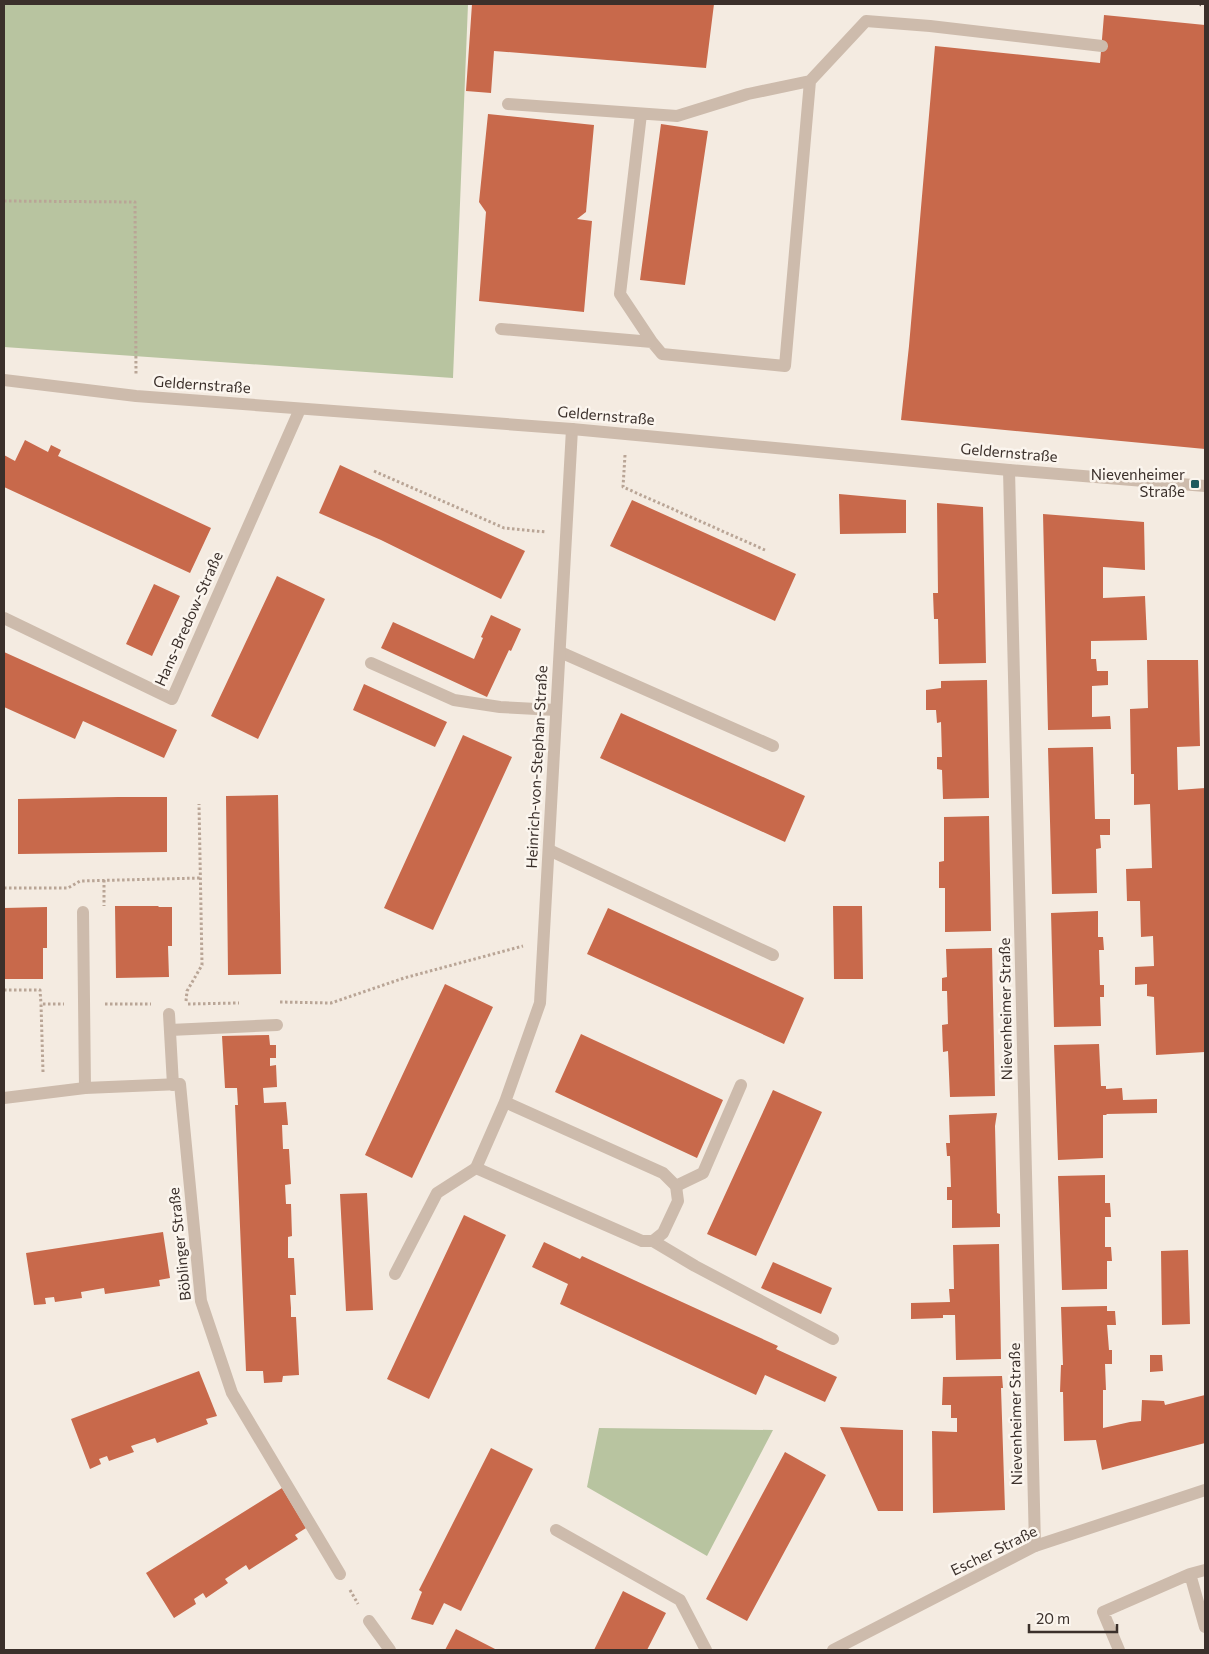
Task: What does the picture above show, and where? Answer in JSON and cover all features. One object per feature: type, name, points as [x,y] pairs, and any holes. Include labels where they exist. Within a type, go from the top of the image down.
[{"type":"street","points":[[508,104],[677,116],[748,94],[810,81],[866,21],[930,26],[1102,46]]},
{"type":"street","points":[[640,114],[620,294],[662,354],[785,366],[810,81]]},
{"type":"street","points":[[501,329],[652,342]]},
{"type":"street","name":"Geldernstraße","points":[[4,380],[136,396],[572,429],[1009,470],[1205,486]]},
{"type":"street","name":"Hans-Bredow-Straße","points":[[4,618],[172,700],[300,408]]},
{"type":"street","name":"Heinrich-von-Stephan-Straße","points":[[476,1168],[506,1102],[540,1003],[572,429]]},
{"type":"street","name":"Nievenheimer Straße","points":[[1009,470],[1035,1546]]},
{"type":"street","points":[[560,652],[772,746]]},
{"type":"street","points":[[371,663],[454,700],[500,707],[556,710]]},
{"type":"street","points":[[549,850],[773,955]]},
{"type":"street","points":[[83,912],[85,1088]]},
{"type":"street","points":[[4,1098],[85,1088],[173,1085],[169,1014]]},
{"type":"street","points":[[170,1030],[277,1025]]},
{"type":"street","name":"Böblinger Straße","points":[[173,1085],[180,1084],[201,1301],[232,1393],[340,1574]]},
{"type":"street","points":[[676,1186],[702,1173],[741,1085]]},
{"type":"street","points":[[506,1102],[663,1173],[676,1186],[678,1201],[663,1233],[654,1241]]},
{"type":"street","points":[[395,1274],[437,1193],[476,1168],[642,1241],[654,1241],[694,1266],[832,1340]]},
{"type":"street","name":"Escher Straße","points":[[833,1650],[1035,1546],[1205,1490]]},
{"type":"street","points":[[556,1530],[680,1600],[706,1650]]},
{"type":"street","points":[[1119,1650],[1103,1612],[1190,1574],[1205,1570]]},
{"type":"street","points":[[1190,1574],[1205,1627]]},
{"type":"street","points":[[369,1621],[390,1650]]},
{"type":"path","points":[[4,201],[135,202],[136,396]]},
{"type":"path","points":[[626,434],[623,487],[765,550]]},
{"type":"path","points":[[374,471],[504,528],[566,534]]},
{"type":"path","points":[[199,804],[202,965],[187,991],[186,1004],[248,1003]]},
{"type":"path","points":[[4,888],[68,888],[80,881],[200,878]]},
{"type":"path","points":[[276,1002],[331,1003],[404,978],[543,940]]},
{"type":"path","points":[[4,990],[40,990],[44,1093]]},
{"type":"path","points":[[41,1004],[160,1004]]},
{"type":"path","points":[[340,1574],[369,1621]]},
{"type":"green space","points":[[4,4],[468,4],[453,378],[4,347]]},
{"type":"green space","points":[[599,1428],[773,1430],[707,1556],[587,1487]]},
{"type":"building","points":[[472,4],[714,4],[706,68],[494,51],[491,93],[466,91]]},
{"type":"building","points":[[1104,15],[1205,25],[1205,449],[901,420],[935,46],[1100,63]]},
{"type":"building","points":[[488,114],[594,125],[586,212],[577,219],[592,221],[584,312],[479,301],[486,212],[479,202]]},
{"type":"building","points":[[661,124],[708,131],[685,285],[640,280]]},
{"type":"building","points":[[25,440],[48,452],[51,445],[61,450],[58,456],[211,528],[190,573],[4,487],[4,455],[15,461]]},
{"type":"building","points":[[340,465],[525,551],[501,599],[381,540],[319,513]]},
{"type":"building","points":[[839,494],[906,500],[906,533],[840,534]]},
{"type":"building","points":[[632,500],[796,574],[775,621],[610,546]]},
{"type":"building","points":[[937,503],[983,507],[986,663],[939,664],[938,619],[934,619],[933,593],[938,593]]},
{"type":"building","points":[[1043,514],[1144,522],[1145,570],[1103,567],[1103,598],[1145,596],[1147,640],[1091,641],[1091,659],[1096,659],[1097,671],[1108,671],[1108,685],[1092,686],[1092,717],[1110,716],[1111,729],[1048,730]]},
{"type":"building","points":[[277,576],[325,599],[258,739],[211,716]]},
{"type":"building","points":[[154,584],[180,596],[152,656],[126,644]]},
{"type":"building","points":[[491,615],[521,629],[487,697],[381,648],[393,622],[474,659]]},
{"type":"building","points":[[4,652],[177,730],[164,758],[83,721],[75,739],[4,707]]},
{"type":"building","points":[[1147,660],[1198,660],[1200,746],[1177,747],[1178,790],[1205,788],[1205,1052],[1156,1055],[1154,997],[1147,996],[1147,984],[1135,985],[1135,967],[1154,966],[1153,936],[1141,937],[1140,901],[1127,901],[1126,869],[1152,868],[1150,804],[1134,805],[1134,774],[1131,774],[1130,709],[1148,708]]},
{"type":"building","points":[[987,680],[989,798],[943,799],[942,770],[937,769],[937,757],[942,757],[941,722],[937,723],[936,710],[926,710],[926,690],[941,688],[941,681]]},
{"type":"building","points":[[364,684],[447,722],[435,747],[353,710]]},
{"type":"building","points":[[621,713],[805,796],[785,842],[600,758]]},
{"type":"building","points":[[463,735],[512,757],[433,930],[384,908]]},
{"type":"building","points":[[1093,747],[1095,819],[1110,819],[1110,835],[1100,835],[1101,848],[1096,849],[1097,893],[1052,894],[1048,748]]},
{"type":"building","points":[[278,795],[281,974],[228,975],[226,796]]},
{"type":"building","points":[[167,797],[167,852],[18,854],[18,799]]},
{"type":"building","points":[[989,816],[991,931],[945,932],[945,888],[939,888],[939,862],[944,861],[944,817]]},
{"type":"building","points":[[115,906],[172,907],[172,946],[168,946],[169,977],[116,978]]},
{"type":"building","points":[[833,906],[862,906],[863,979],[834,979]]},
{"type":"building","points":[[47,907],[47,948],[43,948],[43,979],[4,979],[4,908]]},
{"type":"building","points":[[608,908],[804,998],[784,1044],[587,954]]},
{"type":"building","points":[[1098,911],[1098,937],[1103,937],[1104,950],[1099,950],[1100,985],[1104,985],[1104,997],[1100,997],[1101,1026],[1054,1027],[1051,913]]},
{"type":"building","points":[[992,948],[995,1096],[950,1097],[948,1051],[943,1052],[942,1025],[948,1024],[947,991],[942,991],[942,978],[947,977],[946,949]]},
{"type":"building","points":[[445,984],[493,1007],[412,1178],[365,1155]]},
{"type":"building","points":[[581,1034],[723,1100],[697,1158],[555,1092]]},
{"type":"building","points":[[269,1035],[270,1045],[276,1045],[276,1058],[270,1058],[270,1066],[276,1065],[277,1087],[263,1088],[264,1103],[286,1102],[288,1125],[282,1125],[283,1149],[289,1149],[291,1184],[285,1185],[286,1204],[291,1204],[292,1236],[288,1237],[288,1258],[294,1258],[296,1295],[290,1295],[291,1317],[296,1317],[299,1375],[283,1376],[282,1382],[264,1383],[263,1371],[246,1371],[235,1105],[238,1105],[237,1088],[225,1088],[222,1036]]},
{"type":"building","points":[[1099,1044],[1101,1086],[1106,1086],[1106,1089],[1122,1088],[1123,1100],[1157,1099],[1157,1113],[1103,1115],[1103,1158],[1058,1160],[1054,1045]]},
{"type":"building","points":[[773,1090],[822,1112],[756,1256],[707,1234]]},
{"type":"building","points":[[997,1113],[995,1126],[997,1213],[1000,1214],[1000,1227],[952,1228],[952,1200],[947,1200],[947,1187],[951,1187],[950,1156],[947,1156],[946,1143],[950,1143],[949,1115]]},
{"type":"building","points":[[1105,1175],[1105,1203],[1110,1203],[1111,1217],[1105,1217],[1105,1247],[1111,1247],[1112,1261],[1107,1261],[1107,1289],[1062,1290],[1058,1176]]},
{"type":"building","points":[[367,1193],[373,1310],[346,1311],[340,1194]]},
{"type":"building","points":[[464,1215],[506,1235],[429,1399],[387,1379]]},
{"type":"building","points":[[163,1232],[170,1278],[159,1280],[160,1286],[105,1294],[104,1288],[81,1292],[82,1298],[55,1302],[54,1297],[45,1298],[46,1304],[34,1305],[26,1253]]},
{"type":"building","points":[[544,1242],[580,1259],[582,1256],[778,1346],[776,1349],[837,1377],[825,1402],[765,1375],[756,1395],[560,1304],[568,1284],[532,1267]]},
{"type":"building","points":[[999,1244],[1001,1359],[956,1360],[955,1315],[943,1315],[943,1318],[911,1319],[911,1303],[950,1302],[949,1289],[954,1289],[953,1245]]},
{"type":"building","points":[[1188,1250],[1190,1324],[1162,1325],[1161,1251]]},
{"type":"building","points":[[773,1262],[832,1288],[821,1314],[761,1288]]},
{"type":"building","points":[[1107,1306],[1107,1311],[1115,1311],[1116,1325],[1107,1325],[1109,1350],[1112,1350],[1112,1364],[1105,1364],[1106,1390],[1103,1390],[1103,1428],[1141,1421],[1142,1400],[1164,1401],[1165,1405],[1205,1395],[1205,1443],[1102,1470],[1096,1440],[1064,1441],[1063,1392],[1060,1392],[1061,1365],[1063,1365],[1061,1307]]},
{"type":"building","points":[[1150,1355],[1162,1355],[1163,1371],[1150,1372]]},
{"type":"building","points":[[199,1371],[217,1416],[206,1419],[208,1424],[157,1443],[155,1438],[131,1446],[134,1452],[109,1461],[107,1456],[99,1459],[101,1464],[90,1469],[71,1419]]},
{"type":"building","points":[[1002,1376],[1005,1510],[933,1513],[932,1431],[957,1432],[957,1418],[951,1418],[951,1405],[942,1405],[943,1377]]},
{"type":"building","points":[[840,1427],[903,1430],[903,1511],[878,1511]]},
{"type":"building","points":[[491,1448],[533,1469],[461,1611],[444,1603],[433,1625],[411,1619],[422,1592],[419,1590]]},
{"type":"building","points":[[785,1452],[826,1475],[747,1621],[706,1599]]},
{"type":"building","points":[[282,1488],[306,1528],[295,1535],[298,1539],[249,1570],[246,1565],[225,1579],[228,1583],[206,1598],[203,1593],[194,1599],[196,1604],[174,1618],[146,1573]]},
{"type":"building","points":[[623,1591],[666,1613],[647,1650],[594,1650]]},
{"type":"building","points":[[456,1629],[497,1650],[445,1650]]},
{"type":"railway","points":[[1200,4],[1205,5]]},
{"type":"place","name":"Nievenheimer Straße","points":[[1195,484]]}]
